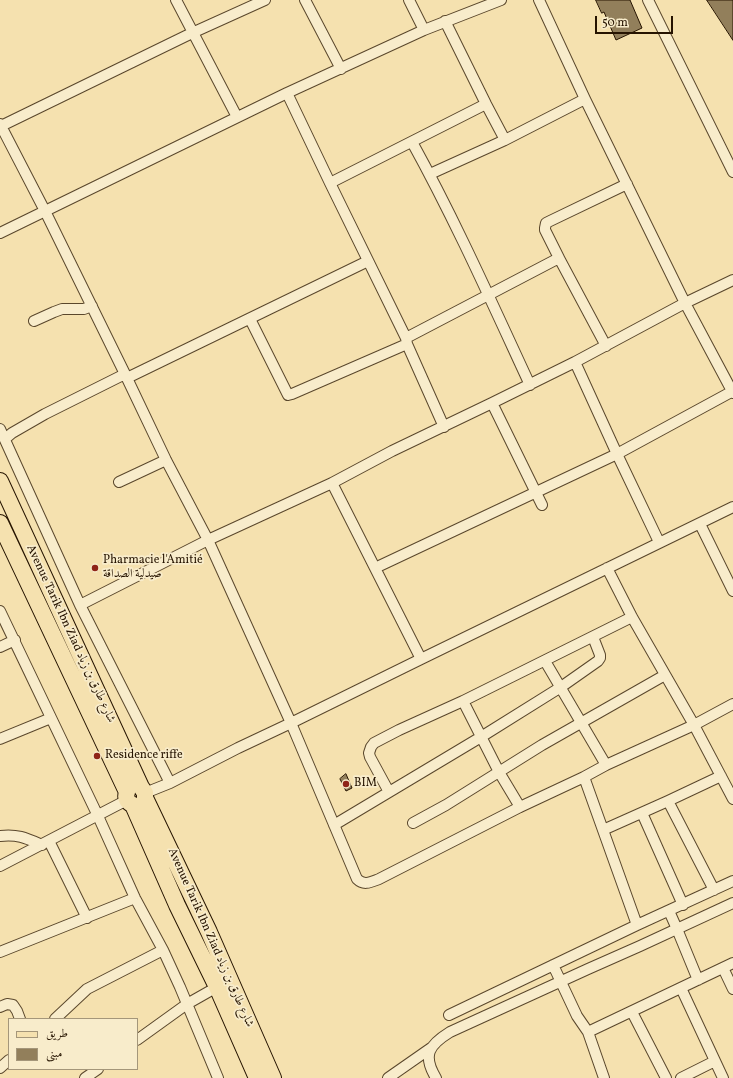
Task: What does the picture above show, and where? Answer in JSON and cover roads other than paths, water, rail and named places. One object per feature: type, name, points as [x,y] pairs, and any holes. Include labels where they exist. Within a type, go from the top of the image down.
[{"type":"main road","name":"Avenue Tarik Ibn Ziad شارع طارق بن زياد","points":[[0,481],[136,796],[135,811],[217,988],[256,1078]]},
{"type":"main road","name":"Avenue Tarik Ibn Ziad شارع طارق بن زياد","points":[[0,523],[136,796],[209,932],[273,1078]]},
{"type":"street","points":[[176,0],[237,117]]},
{"type":"street","points":[[265,0],[192,33],[0,125],[92,306],[166,460],[208,540],[292,724],[357,879],[365,883],[374,881],[606,764],[694,725],[733,704]]},
{"type":"street","points":[[306,0],[341,69]]},
{"type":"street","points":[[409,0],[424,30]]},
{"type":"street","points":[[0,232],[237,117],[424,30],[502,0]]},
{"type":"street","points":[[375,568],[617,454],[733,392],[686,303],[627,184],[585,99],[539,0]]},
{"type":"street","points":[[648,0],[733,172]]},
{"type":"street","points":[[445,21],[505,140]]},
{"type":"street","points":[[288,93],[407,341],[444,427]]},
{"type":"street","points":[[430,174],[505,140],[585,99]]},
{"type":"street","points":[[330,182],[486,104]]},
{"type":"street","points":[[412,142],[430,174],[530,384]]},
{"type":"street","points":[[606,346],[559,258],[545,228],[546,223],[627,184]]},
{"type":"street","points":[[250,319],[288,395],[407,341],[488,295],[559,258]]},
{"type":"street","points":[[5,439],[12,433],[56,408],[250,319],[368,261]]},
{"type":"street","points":[[80,605],[208,540],[332,483],[392,451],[575,362],[686,303],[733,280]]},
{"type":"street","points":[[34,321],[62,309],[84,309],[92,306]]},
{"type":"street","points":[[575,362],[659,542]]},
{"type":"street","points":[[492,403],[542,505]]},
{"type":"street","points":[[0,429],[80,605],[170,782]]},
{"type":"street","points":[[119,482],[166,460]]},
{"type":"street","points":[[332,483],[421,659]]},
{"type":"street","points":[[0,866],[136,796],[170,782],[238,748],[292,724],[421,659],[733,507]]},
{"type":"street","points":[[700,524],[733,591]]},
{"type":"street","points":[[607,568],[632,617],[694,725],[733,799]]},
{"type":"street","points":[[0,611],[98,816],[135,898],[162,950],[187,1004],[218,1078]]},
{"type":"street","points":[[389,792],[370,757],[369,753],[374,743],[545,661],[632,617]]},
{"type":"street","points":[[334,825],[481,737],[561,687],[600,659],[600,655],[592,637]]},
{"type":"street","points":[[0,647],[15,640]]},
{"type":"street","points":[[545,661],[606,764]]},
{"type":"street","points":[[413,824],[581,723],[665,676]]},
{"type":"street","points":[[463,701],[499,772],[520,807]]},
{"type":"street","points":[[0,739],[51,718]]},
{"type":"street","points":[[584,776],[637,925]]},
{"type":"street","points":[[603,830],[721,776]]},
{"type":"street","points":[[668,801],[714,890]]},
{"type":"street","points":[[642,813],[683,905]]},
{"type":"street","points":[[0,836],[11,835],[24,837],[45,843],[87,918]]},
{"type":"street","points":[[449,1015],[733,881]]},
{"type":"street","points":[[0,952],[49,934],[135,898]]},
{"type":"street","points":[[388,1078],[431,1048],[438,1039],[450,1032],[733,903]]},
{"type":"street","points":[[669,911],[698,980]]},
{"type":"street","points":[[56,1018],[87,989],[162,950]]},
{"type":"street","points":[[588,1032],[733,963]]},
{"type":"street","points":[[553,965],[577,1016],[588,1032],[604,1078]]},
{"type":"street","points":[[723,968],[733,989]]},
{"type":"street","points":[[138,1039],[187,1004],[217,988]]},
{"type":"street","points":[[681,988],[722,1078]]},
{"type":"street","points":[[0,1007],[7,1004],[13,1005],[20,1018]]},
{"type":"street","points":[[632,1012],[666,1078]]},
{"type":"street","points":[[431,1048],[428,1059],[436,1078]]},
{"type":"street","points":[[0,1068],[8,1061]]},
{"type":"street","points":[[681,1078],[715,1061]]},
{"type":"street","points":[[85,1078],[97,1070]]},
{"type":"place","name":"Pharmacie l'Amitié صيدلية الصداقة","points":[[95,568]]},
{"type":"place","name":"Residence riffe","points":[[97,756]]},
{"type":"place","name":"BIM","points":[[346,784]]}]
